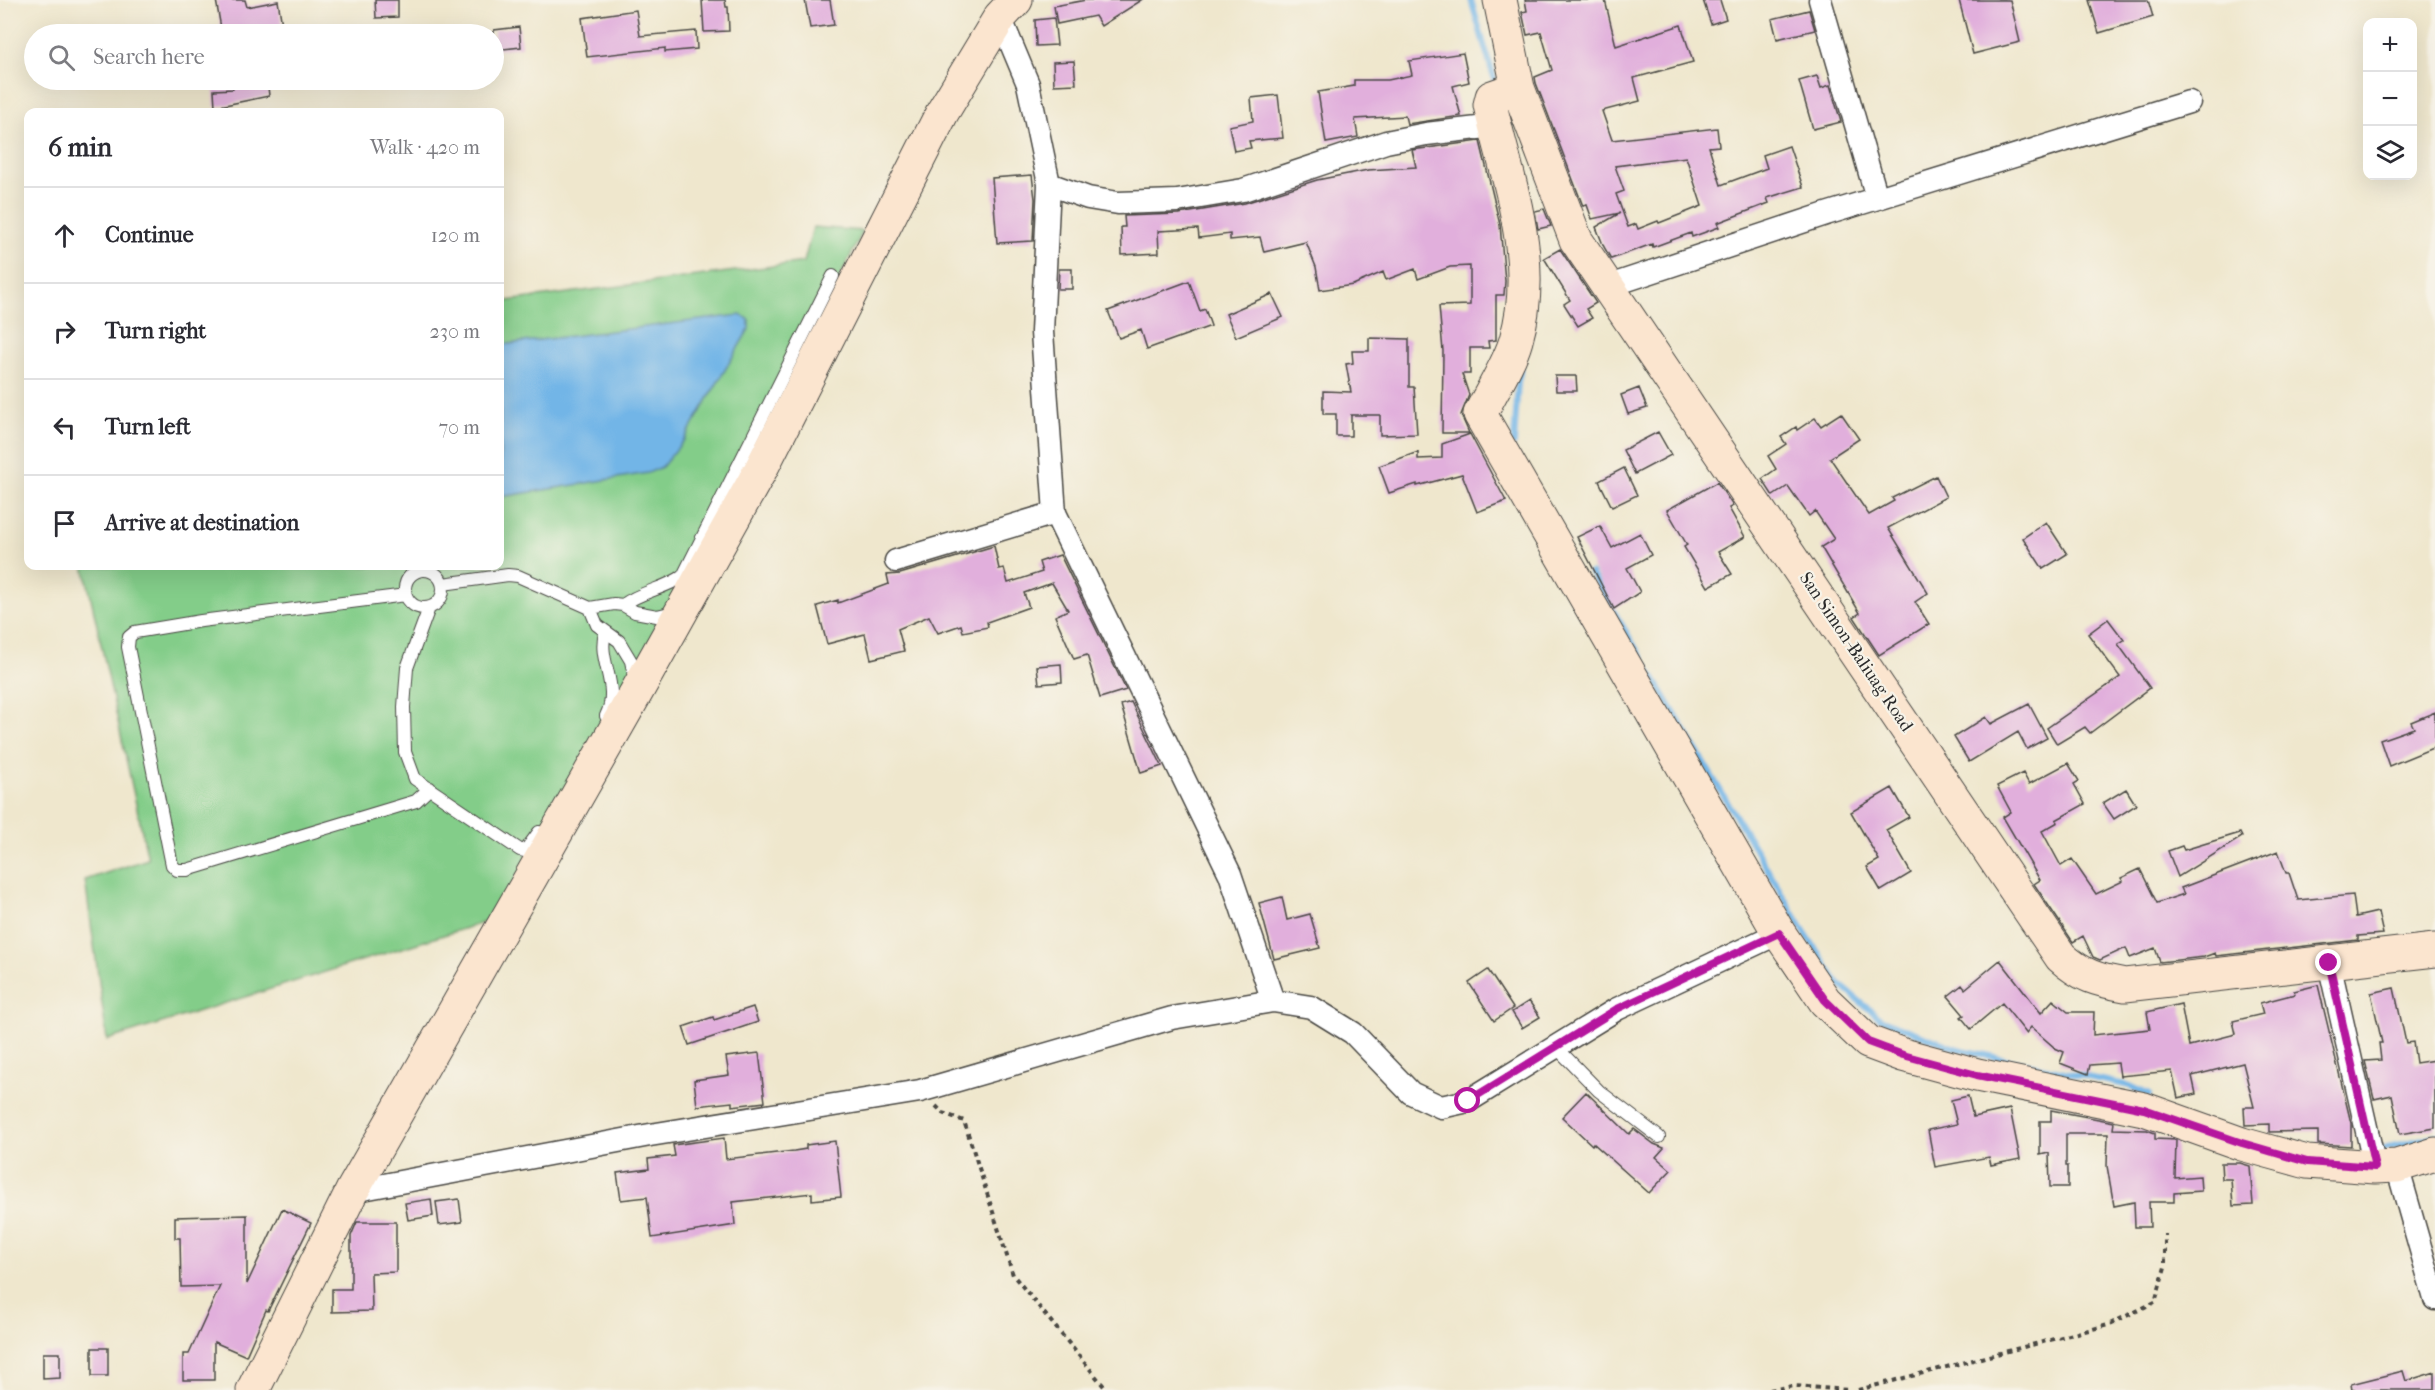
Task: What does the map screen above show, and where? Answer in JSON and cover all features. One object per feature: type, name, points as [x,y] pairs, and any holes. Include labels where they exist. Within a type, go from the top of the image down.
[{"type":"main road","name":"San Simon-Baliuag Road","points":[[1500,0],[1502,104],[1576,240],[2061,957],[2077,971],[2101,981],[2125,985],[2435,950]]},
{"type":"main road","points":[[254,1390],[352,1191],[761,469],[942,114],[1009,5]]},
{"type":"main road","points":[[1502,104],[1519,219],[1525,290],[1516,341],[1480,414],[1779,933],[1825,1000],[1868,1042],[1903,1055],[1977,1075],[2144,1109],[2242,1143],[2307,1162],[2435,1154]]},
{"type":"street","points":[[1820,0],[1876,198]]},
{"type":"street","points":[[1009,5],[1049,184],[1042,332],[1055,513],[1230,874],[1273,1002]]},
{"type":"street","points":[[1609,286],[1876,198],[2189,102]]},
{"type":"street","points":[[1049,184],[1088,198],[1118,203],[1177,201],[1243,190],[1386,142],[1426,134],[1502,104]]},
{"type":"street","points":[[896,561],[1055,513]]},
{"type":"street","points":[[352,1191],[650,1135],[920,1091],[1172,1018],[1273,1002],[1311,1007],[1353,1033],[1411,1093],[1441,1107],[1468,1101],[1617,1009],[1779,933]]},
{"type":"street","points":[[2329,963],[2378,1157],[2435,1299]]},
{"type":"lane","points":[[623,605],[634,596],[674,582],[682,576],[833,276]]},
{"type":"lane","points":[[419,571],[429,571],[438,576],[443,584],[443,594],[438,603],[429,608],[420,608],[411,603],[406,595],[406,584],[411,576],[419,571]]},
{"type":"lane","points":[[443,584],[508,575],[518,576],[590,608],[614,604],[623,605],[635,612],[657,616],[680,611]]},
{"type":"lane","points":[[406,595],[201,621],[135,632],[129,637],[128,646],[172,865],[177,870],[188,870],[416,801],[430,788]]},
{"type":"lane","points":[[429,608],[407,668],[404,707],[405,752],[415,780],[520,850],[525,851],[545,821]]},
{"type":"lane","points":[[590,608],[597,625],[619,641],[631,660],[637,691]]},
{"type":"lane","points":[[599,730],[612,706],[612,686],[603,640],[605,633]]},
{"type":"lane","points":[[1556,1047],[1599,1091],[1659,1137]]},
{"type":"path","points":[[920,1091],[943,1113],[964,1121],[1013,1275],[1107,1390]]},
{"type":"path","points":[[1858,1390],[2108,1324],[2155,1302],[2165,1267],[2165,1234]]},
{"type":"path","points":[[1770,1390],[1794,1386],[1849,1390]]},
{"type":"green space","points":[[813,227],[863,231],[686,583],[498,918],[107,1040],[85,880],[148,859],[85,570],[504,570],[504,301],[804,262]]},
{"type":"water","points":[[740,315],[749,319],[749,329],[684,440],[662,467],[648,473],[504,496],[504,344]]},
{"type":"building","points":[[216,0],[245,0],[247,7],[278,1],[282,24],[220,24]]},
{"type":"building","points":[[375,0],[398,0],[398,17],[376,18]]},
{"type":"building","points":[[702,0],[725,0],[726,7],[728,7],[729,31],[704,32]]},
{"type":"building","points":[[805,0],[830,0],[834,25],[810,28]]},
{"type":"building","points":[[1086,0],[1142,0],[1101,26],[1095,16],[1057,24],[1054,6]]},
{"type":"building","points":[[1525,0],[1605,0],[1616,46],[1681,25],[1693,62],[1634,78],[1640,101],[1602,111],[1612,140],[1717,128],[1719,146],[1709,147],[1721,185],[1767,168],[1763,155],[1789,146],[1803,187],[1767,198],[1769,203],[1717,223],[1719,227],[1692,237],[1691,233],[1653,247],[1652,244],[1611,259],[1596,227],[1620,213],[1592,219],[1587,205],[1583,206],[1536,83],[1535,77],[1552,70],[1541,32],[1527,35],[1522,12],[1527,11]],"holes":[[[1686,157],[1702,206],[1638,229],[1636,224],[1628,227],[1616,194],[1624,191],[1615,166]]]},
{"type":"building","points":[[1703,0],[1720,0],[1726,19],[1711,24]]},
{"type":"building","points":[[1959,0],[2010,0],[2020,42],[1973,54]]},
{"type":"building","points":[[2089,0],[2148,0],[2153,17],[2099,33]]},
{"type":"building","points":[[636,10],[640,36],[696,31],[697,49],[665,52],[665,48],[587,57],[582,18]]},
{"type":"building","points":[[1809,10],[1815,30],[1777,39],[1772,19]]},
{"type":"building","points":[[1054,18],[1057,45],[1036,46],[1035,20]]},
{"type":"building","points":[[519,27],[521,47],[504,49],[504,29]]},
{"type":"building","points":[[1463,53],[1469,82],[1453,86],[1461,116],[1407,124],[1405,116],[1355,119],[1358,137],[1326,143],[1318,92],[1354,86],[1354,80],[1388,80],[1412,75],[1409,61]]},
{"type":"building","points":[[1074,61],[1076,84],[1054,85],[1053,62]]},
{"type":"building","points":[[1817,76],[1821,88],[1830,85],[1841,122],[1813,129],[1799,81]]},
{"type":"building","points":[[214,90],[268,90],[269,96],[215,107]]},
{"type":"building","points":[[1278,95],[1283,138],[1249,141],[1251,148],[1234,151],[1229,126],[1253,121],[1251,98]]},
{"type":"building","points":[[1480,141],[1500,225],[1505,281],[1504,295],[1496,295],[1496,340],[1488,341],[1489,348],[1470,348],[1470,374],[1462,374],[1469,395],[1461,415],[1469,433],[1442,433],[1443,351],[1439,306],[1470,305],[1470,266],[1450,267],[1418,279],[1415,269],[1386,280],[1383,272],[1353,285],[1320,290],[1316,267],[1306,242],[1264,252],[1260,237],[1230,240],[1230,234],[1199,238],[1198,229],[1158,231],[1159,253],[1122,255],[1121,227],[1125,227],[1124,216],[1179,214],[1245,203],[1317,180],[1368,170],[1416,167],[1412,150]]},
{"type":"building","points":[[1032,175],[1035,199],[1033,241],[997,243],[992,178]]},
{"type":"building","points":[[1544,209],[1551,226],[1538,229],[1535,211]]},
{"type":"building","points":[[1560,249],[1596,303],[1586,309],[1592,318],[1578,326],[1564,304],[1570,300],[1544,258]]},
{"type":"building","points":[[1059,269],[1072,269],[1072,289],[1058,289]]},
{"type":"building","points":[[1189,281],[1200,311],[1205,309],[1211,326],[1147,349],[1141,330],[1119,338],[1108,311]]},
{"type":"building","points":[[1272,294],[1283,317],[1236,337],[1226,314]]},
{"type":"building","points":[[1369,338],[1409,339],[1409,387],[1414,387],[1417,434],[1380,435],[1380,415],[1351,415],[1351,436],[1336,436],[1336,414],[1323,414],[1323,391],[1351,392],[1346,364],[1353,363],[1352,351],[1369,351]]},
{"type":"building","points":[[1555,376],[1576,376],[1577,391],[1556,391]]},
{"type":"building","points":[[1639,388],[1647,408],[1628,414],[1621,395]]},
{"type":"building","points":[[1841,413],[1859,439],[1830,458],[1869,515],[1894,501],[1892,498],[1936,476],[1946,497],[1888,528],[1928,593],[1915,602],[1929,624],[1879,655],[1854,617],[1860,613],[1821,547],[1834,539],[1815,511],[1809,516],[1788,486],[1773,496],[1762,479],[1776,469],[1768,456],[1786,444],[1781,437],[1815,418],[1821,426]]},
{"type":"building","points":[[1658,432],[1671,455],[1635,474],[1623,450]]},
{"type":"building","points":[[1470,434],[1506,501],[1477,512],[1462,474],[1389,493],[1379,466],[1418,452],[1418,459],[1442,458],[1442,444]]},
{"type":"building","points":[[1624,468],[1637,495],[1612,507],[1599,481]]},
{"type":"building","points":[[1717,482],[1733,506],[1729,508],[1745,537],[1718,552],[1732,574],[1708,587],[1684,547],[1687,545],[1667,510]]},
{"type":"building","points":[[2046,522],[2067,554],[2043,569],[2023,538]]},
{"type":"building","points":[[1600,526],[1612,548],[1640,533],[1651,555],[1627,568],[1640,592],[1614,609],[1577,537]]},
{"type":"building","points":[[994,546],[999,569],[1004,568],[1008,583],[1042,572],[1039,562],[1060,555],[1126,690],[1100,698],[1087,655],[1074,659],[1055,616],[1068,610],[1052,583],[1024,593],[1029,607],[987,622],[988,627],[963,632],[961,625],[938,633],[929,616],[898,629],[904,651],[871,659],[865,634],[827,644],[817,606],[838,600],[838,603],[889,584],[887,575],[900,574]]},
{"type":"building","points":[[2108,619],[2124,640],[2118,644],[2150,688],[2090,733],[2085,727],[2057,744],[2047,728],[2120,677],[2088,634]]},
{"type":"building","points":[[1061,664],[1062,682],[1039,684],[1037,666]]},
{"type":"building","points":[[1131,702],[1162,766],[1141,773],[1121,705]]},
{"type":"building","points":[[2029,704],[2047,738],[2027,749],[2018,732],[1969,762],[1954,737],[1986,717],[1991,724]]},
{"type":"building","points":[[2435,712],[2435,747],[2389,766],[2380,740],[2414,728],[2411,722]]},
{"type":"building","points":[[2068,763],[2079,781],[2074,784],[2085,804],[2056,820],[2058,822],[2042,831],[2061,866],[2072,859],[2096,894],[2123,881],[2121,878],[2140,869],[2157,903],[2184,894],[2181,888],[2278,851],[2286,873],[2289,873],[2298,900],[2353,895],[2356,917],[2378,912],[2383,934],[2358,936],[2358,940],[2216,956],[2215,953],[2204,957],[2160,962],[2155,948],[2130,958],[2126,948],[2100,960],[2093,957],[2083,936],[2073,942],[2034,884],[2040,880],[2003,817],[2011,812],[1997,786],[2023,773],[2029,784]]},
{"type":"building","points":[[1892,788],[1909,817],[1886,830],[1911,873],[1881,891],[1867,867],[1879,860],[1851,812]]},
{"type":"building","points":[[2126,789],[2136,805],[2114,819],[2103,803]]},
{"type":"building","points":[[2240,833],[2242,837],[2178,877],[2168,851],[2182,846],[2184,850]]},
{"type":"building","points":[[1282,897],[1287,920],[1310,914],[1320,948],[1274,959],[1259,903]]},
{"type":"building","points":[[2000,960],[2041,1013],[2053,1000],[2068,1012],[2094,1012],[2093,1035],[2150,1029],[2147,1012],[2181,1004],[2189,1046],[2236,1034],[2233,1021],[2263,1014],[2260,1003],[2318,985],[2351,1123],[2351,1146],[2318,1144],[2318,1131],[2269,1132],[2269,1124],[2245,1125],[2244,1107],[2254,1107],[2243,1063],[2192,1076],[2196,1094],[2178,1098],[2172,1071],[2120,1076],[2118,1063],[2090,1065],[2088,1074],[2060,1063],[2064,1052],[2055,1048],[2031,1027],[2026,1033],[2002,1003],[1971,1029],[1961,1017],[1964,1015],[1948,996],[1962,985],[1965,989]]},
{"type":"building","points":[[1488,970],[1513,1008],[1494,1021],[1469,983]]},
{"type":"building","points":[[2394,988],[2406,1043],[2413,1042],[2416,1063],[2435,1060],[2435,1128],[2400,1134],[2392,1095],[2374,1099],[2365,1061],[2381,1060],[2379,1043],[2382,1043],[2371,993]]},
{"type":"building","points":[[1529,1001],[1540,1017],[1522,1028],[1512,1012]]},
{"type":"building","points":[[753,1007],[758,1022],[689,1045],[683,1027]]},
{"type":"building","points":[[759,1053],[765,1102],[732,1106],[732,1102],[697,1106],[694,1080],[729,1075],[726,1057]]},
{"type":"building","points":[[1586,1092],[1629,1134],[1634,1129],[1654,1144],[1664,1148],[1656,1157],[1671,1170],[1649,1193],[1562,1117]]},
{"type":"building","points":[[1968,1096],[1973,1117],[2010,1109],[2020,1159],[1991,1165],[1989,1157],[1935,1167],[1928,1130],[1957,1124],[1951,1100]]},
{"type":"building","points":[[2051,1110],[2114,1122],[2113,1129],[2147,1130],[2155,1133],[2155,1139],[2176,1140],[2175,1178],[2200,1176],[2201,1191],[2174,1193],[2174,1202],[2149,1202],[2150,1227],[2135,1227],[2134,1202],[2114,1206],[2107,1166],[2108,1134],[2066,1134],[2068,1187],[2050,1187],[2049,1153],[2040,1155],[2040,1121],[2051,1121]]},
{"type":"building","points":[[724,1138],[726,1159],[794,1151],[806,1149],[806,1145],[835,1141],[841,1197],[812,1200],[812,1193],[733,1202],[735,1225],[652,1238],[647,1197],[621,1200],[617,1173],[649,1169],[648,1159],[675,1156],[673,1145]]},
{"type":"building","points":[[2221,1163],[2240,1163],[2250,1166],[2253,1205],[2233,1206],[2231,1179],[2222,1179]]},
{"type":"building","points":[[431,1199],[433,1216],[408,1220],[405,1203]]},
{"type":"building","points":[[459,1199],[462,1222],[439,1225],[436,1202]]},
{"type":"building","points":[[282,1209],[311,1223],[268,1311],[266,1310],[246,1356],[214,1342],[214,1380],[183,1380],[183,1354],[189,1354],[220,1286],[181,1287],[180,1238],[175,1238],[175,1217],[247,1215],[247,1284]]},
{"type":"building","points":[[357,1222],[396,1222],[396,1272],[371,1273],[372,1311],[332,1312],[332,1289],[351,1289],[351,1236]]},
{"type":"building","points":[[92,1348],[108,1348],[108,1376],[92,1376]]},
{"type":"building","points":[[43,1353],[60,1353],[60,1378],[43,1379]]},
{"type":"building","points":[[2403,1371],[2406,1381],[2435,1372],[2435,1390],[2352,1390],[2351,1384]]},
{"type":"waterway","points":[[1471,0],[1496,85]]},
{"type":"waterway","points":[[1514,443],[1521,368]]},
{"type":"waterway","points":[[1591,573],[1804,931],[1838,983],[1882,1020],[1958,1049],[2130,1086],[2149,1095]]},
{"type":"waterway","points":[[2374,1151],[2435,1136]]},
{"type":"route","points":[[1468,1101],[1617,1009],[1779,933],[1825,1000],[1868,1042],[1903,1055],[1977,1075],[2060,1090],[2144,1109],[2242,1143],[2307,1162],[2375,1167],[2329,963]]}]
